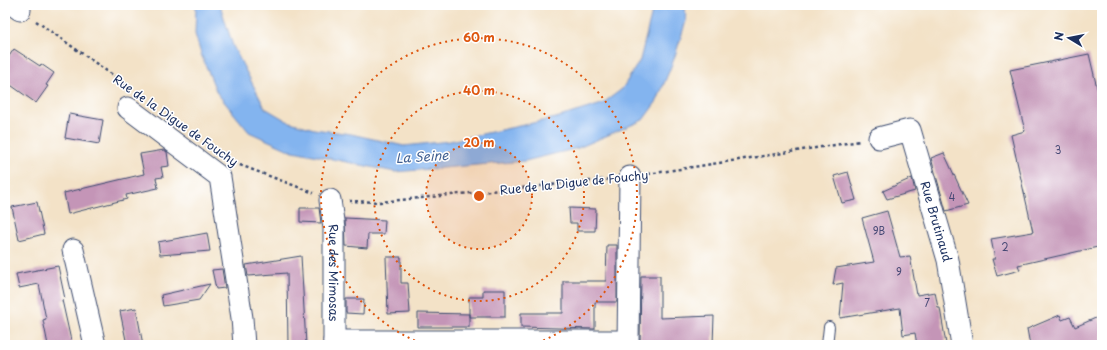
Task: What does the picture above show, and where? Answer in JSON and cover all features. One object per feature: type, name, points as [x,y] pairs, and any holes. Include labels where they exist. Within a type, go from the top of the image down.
[{"type":"street","points":[[133,100],[220,177],[242,318],[244,345]]},
{"type":"street","name":"Rue Brutinaud","points":[[879,138],[910,130],[948,260],[962,345]]},
{"type":"street","points":[[334,343],[628,343],[630,177]]},
{"type":"street","name":"Rue des Mimosas","points":[[330,200],[334,228],[334,343]]},
{"type":"street","points":[[73,250],[95,345]]},
{"type":"lane","points":[[827,345],[829,327]]},
{"type":"path","name":"Rue de la Digue de Fouchy","points":[[17,8],[133,100]]},
{"type":"path","name":"Rue de la Digue de Fouchy","points":[[221,152],[240,165],[330,200],[380,202],[630,177],[879,138]]},
{"type":"water","name":"La Seine","points":[[196,5],[220,5],[233,46],[265,108],[287,121],[314,129],[351,134],[404,146],[450,141],[556,118],[602,104],[622,89],[640,60],[652,12],[650,5],[685,5],[686,21],[674,59],[657,101],[643,120],[578,148],[525,161],[395,172],[289,150],[249,132],[217,93],[201,54],[195,34]]},
{"type":"building","points":[[14,49],[40,66],[41,64],[54,73],[46,85],[48,86],[36,103],[5,81],[5,62]]},
{"type":"building","points":[[1089,54],[1102,109],[1102,163],[1099,163],[1102,177],[1102,246],[1018,265],[1020,270],[997,276],[992,259],[995,259],[991,239],[1033,232],[1011,135],[1025,131],[1010,70]]},
{"type":"building","points":[[69,114],[103,120],[99,144],[65,138]]},
{"type":"building","points":[[164,150],[167,152],[169,166],[161,167],[163,177],[156,178],[158,188],[126,195],[127,199],[68,214],[64,193],[144,174],[140,154]]},
{"type":"building","points":[[944,153],[968,205],[946,211],[931,158]]},
{"type":"building","points":[[848,172],[856,200],[842,203],[834,176]]},
{"type":"building","points":[[912,178],[915,191],[887,199],[883,191]]},
{"type":"building","points":[[37,202],[44,234],[19,240],[12,207]]},
{"type":"building","points":[[300,208],[319,208],[321,223],[300,222]]},
{"type":"building","points":[[569,208],[596,209],[595,231],[577,231],[577,223],[570,223]]},
{"type":"building","points":[[887,211],[900,257],[910,256],[917,295],[935,292],[938,308],[940,308],[946,344],[917,345],[915,333],[903,335],[900,308],[840,318],[843,283],[833,285],[836,268],[874,262],[862,218]]},
{"type":"building","points":[[345,218],[385,220],[384,234],[368,234],[367,248],[346,246]]},
{"type":"building","points":[[207,233],[210,251],[160,255],[158,242]]},
{"type":"building","points":[[607,245],[617,245],[617,302],[595,302],[595,329],[521,327],[521,313],[563,313],[563,281],[606,281]]},
{"type":"building","points":[[301,256],[306,345],[288,345],[287,273],[248,276],[246,265]]},
{"type":"building","points":[[386,257],[401,257],[401,283],[408,283],[410,313],[388,314]]},
{"type":"building","points":[[58,266],[65,299],[62,300],[72,345],[48,345],[43,320],[46,319],[39,284],[19,288],[16,274]]},
{"type":"building","points":[[222,269],[225,288],[216,289],[212,270]]},
{"type":"building","points":[[641,276],[660,276],[660,318],[714,316],[713,344],[640,345]]},
{"type":"building","points":[[210,284],[199,300],[163,306],[161,295]]},
{"type":"building","points":[[483,290],[505,290],[505,317],[469,317],[469,297],[483,297]]},
{"type":"building","points":[[346,299],[364,299],[363,314],[346,313]]},
{"type":"building","points":[[136,308],[143,345],[127,345],[120,311]]},
{"type":"building","points":[[418,313],[469,314],[469,327],[418,327]]},
{"type":"building","points":[[1060,315],[1062,320],[1070,317],[1075,327],[1098,317],[1102,325],[1102,345],[1030,345],[1027,329]]}]
